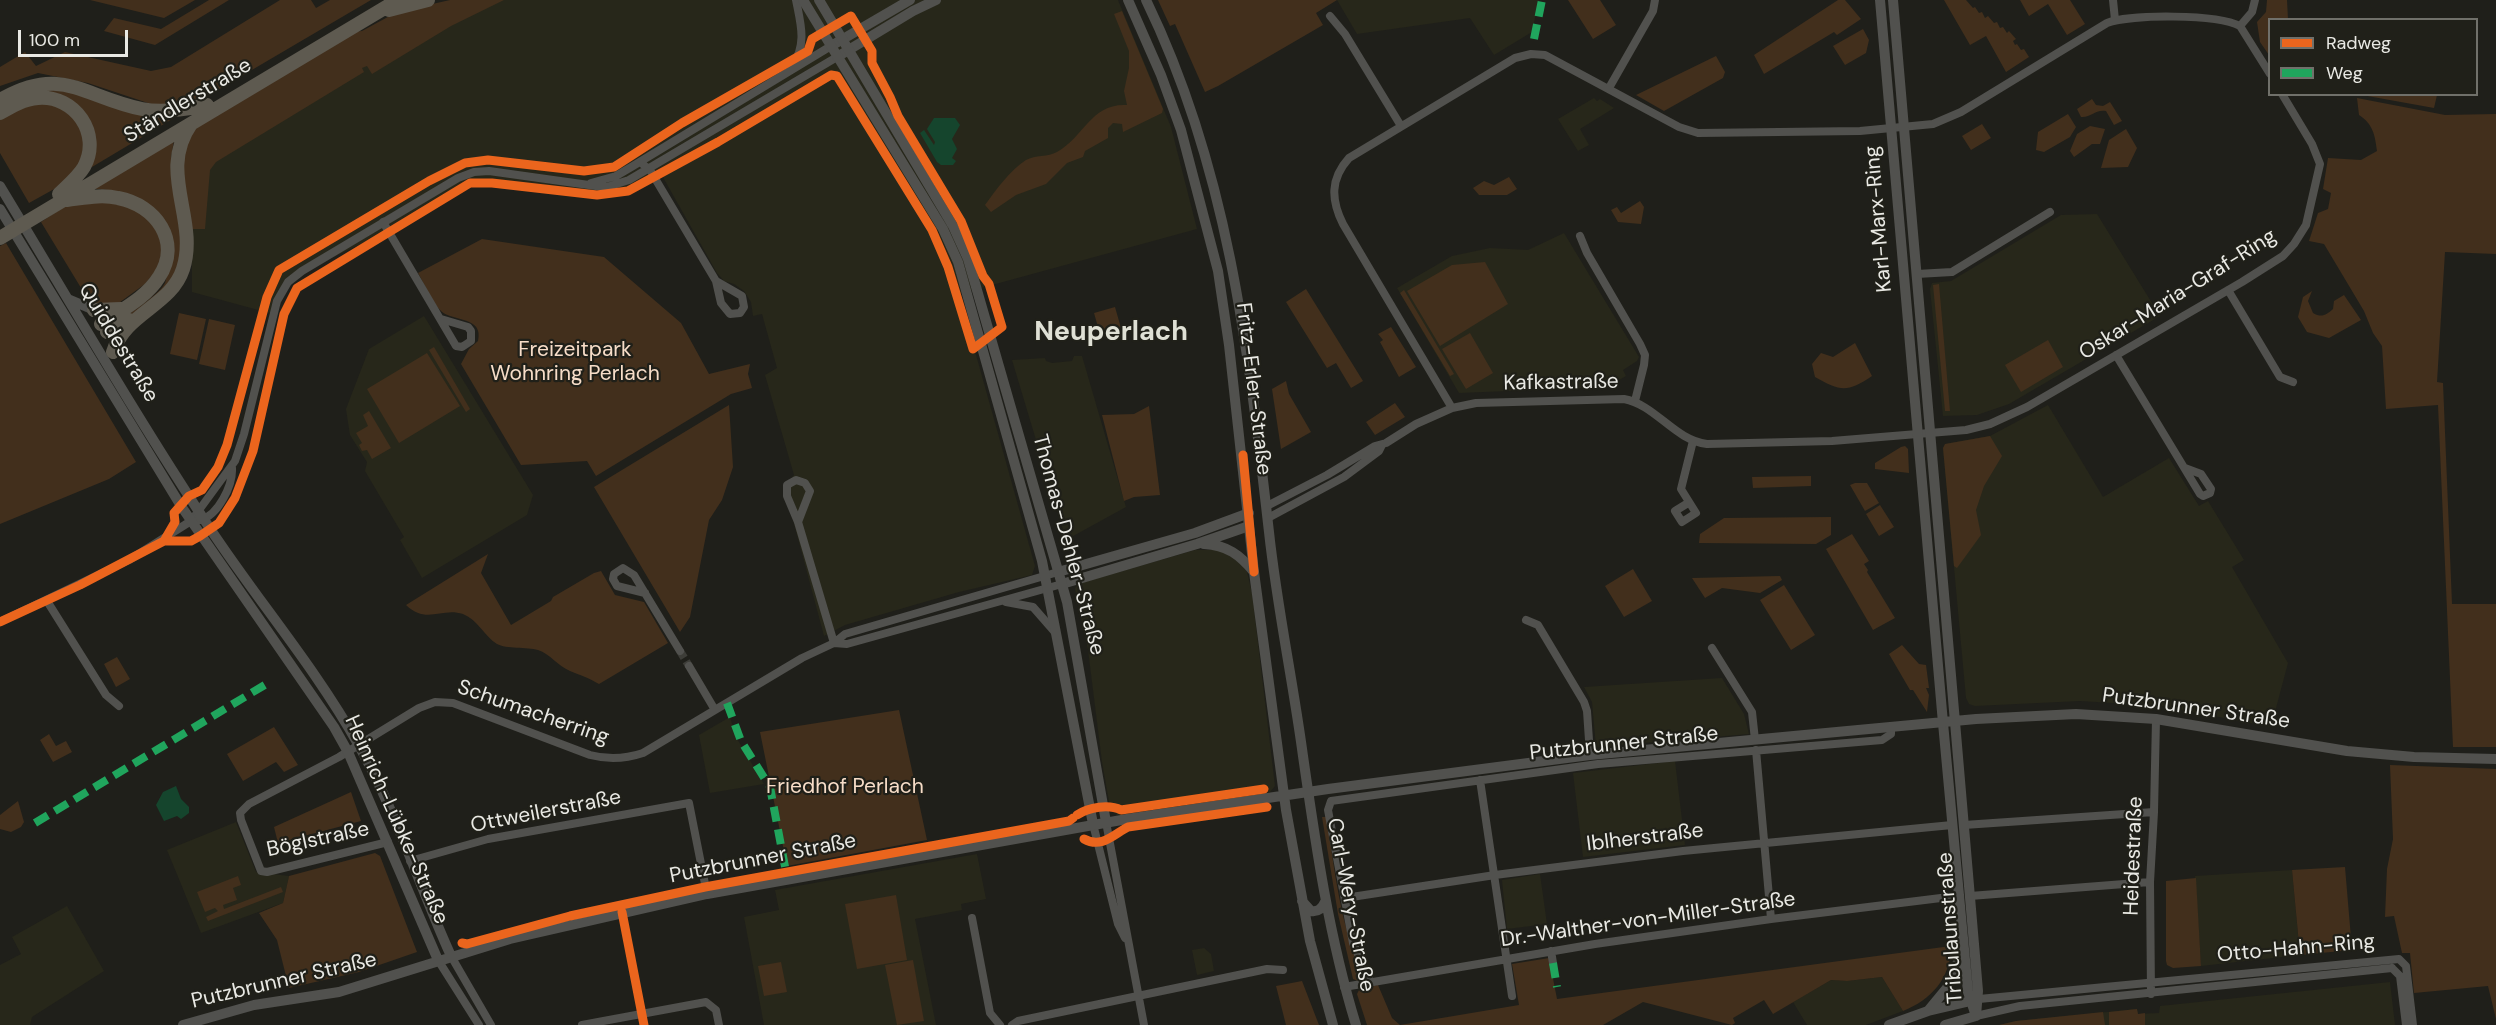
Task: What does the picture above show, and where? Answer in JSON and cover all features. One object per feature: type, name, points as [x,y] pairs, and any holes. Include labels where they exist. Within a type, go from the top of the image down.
[{"type":"highway","name":"Ständlerstraße","points":[[0,238],[55,200],[207,105],[382,5],[398,0]]},
{"type":"highway","points":[[382,5],[388,10],[429,0]]},
{"type":"highway","name":"Ständlerstraße","points":[[0,229],[192,123],[382,5]]},
{"type":"highway","points":[[0,100],[25,87],[51,82],[73,86],[143,109],[181,109],[207,105]]},
{"type":"highway","points":[[0,113],[25,100],[45,98],[67,104],[83,119],[89,137],[88,156],[83,167],[55,200]]},
{"type":"highway","points":[[113,352],[123,330],[169,292],[183,269],[186,236],[178,185],[177,156],[182,139],[192,123]]},
{"type":"highway","points":[[55,200],[95,196],[127,200],[152,213],[163,228],[168,254],[162,271],[150,288],[123,309],[104,328]]},
{"type":"highway","points":[[94,310],[123,309]]},
{"type":"highway","points":[[104,328],[144,311]]},
{"type":"main road","name":"Thomas-Dehler-Straße","points":[[803,0],[943,229],[969,282],[1048,588],[1093,825]]},
{"type":"main road","name":"Thomas-Dehler-Straße","points":[[819,0],[953,226],[1062,584],[1077,649],[1106,822]]},
{"type":"main road","points":[[831,46],[910,0]]},
{"type":"main road","points":[[837,57],[912,11],[936,0]]},
{"type":"main road","name":"Fritz-Erler-Straße","points":[[1128,0],[1167,90],[1200,198],[1221,285],[1254,572],[1284,795]]},
{"type":"main road","name":"Fritz-Erler-Straße","points":[[1146,0],[1187,94],[1219,202],[1243,328],[1283,638],[1308,792]]},
{"type":"main road","name":"Karl-Marx-Ring","points":[[1880,0],[1917,434],[1949,722]]},
{"type":"main road","name":"Karl-Marx-Ring","points":[[1893,0],[1930,433],[1949,722]]},
{"type":"main road","name":"Quiddestraße","points":[[0,186],[201,515]]},
{"type":"main road","points":[[1200,198],[1209,207],[1219,202]]},
{"type":"main road","name":"Quiddestraße","points":[[0,209],[191,521]]},
{"type":"main road","points":[[68,299],[94,310]]},
{"type":"main road","points":[[80,342],[104,328]]},
{"type":"main road","points":[[113,352],[114,376]]},
{"type":"main road","points":[[1058,572],[1195,532],[1266,506]]},
{"type":"main road","name":"Heinrich-Lübke-Straße","points":[[201,515],[324,688],[359,745],[452,956]]},
{"type":"main road","points":[[1062,584],[1197,544],[1268,518]]},
{"type":"main road","name":"Heinrich-Lübke-Straße","points":[[191,521],[320,704],[348,752],[438,960]]},
{"type":"main road","points":[[1197,544],[1213,544],[1234,551],[1254,572]]},
{"type":"main road","name":"Putzbrunner Straße","points":[[183,1025],[201,1022],[254,1005],[346,990],[438,960],[559,926],[706,894],[1106,822],[1346,786],[1590,755],[1756,745],[1949,722],[2076,714],[2156,719],[2346,751],[2414,757],[2496,759]]},
{"type":"main road","name":"Tribulaunstraße","points":[[1949,722],[1964,825],[1970,896],[1974,1000]]},
{"type":"main road","name":"Tribulaunstraße","points":[[1949,722],[1957,896],[1976,1016]]},
{"type":"main road","name":"Carl-Wery-Straße","points":[[1308,792],[1325,902],[1344,987],[1356,1025]]},
{"type":"main road","name":"Carl-Wery-Straße","points":[[1284,795],[1319,981],[1333,1025]]},
{"type":"main road","points":[[1302,900],[1311,911],[1317,912],[1323,908],[1325,902]]},
{"type":"main road","points":[[1928,1011],[1947,988],[1964,947]]},
{"type":"main road","name":"Otto-Hahn-Ring","points":[[1889,1025],[1928,1011],[1974,1000]]},
{"type":"main road","name":"Otto-Hahn-Ring","points":[[1945,1025],[1976,1016]]},
{"type":"street","points":[[789,70],[799,56],[803,41],[796,0]]},
{"type":"street","points":[[1609,88],[1653,11],[1655,0]]},
{"type":"street","points":[[2113,0],[2115,20]]},
{"type":"street","points":[[2240,26],[2252,12],[2255,0]]},
{"type":"street","points":[[1330,16],[1345,34],[1401,126]]},
{"type":"street","points":[[1452,408],[1343,224],[1334,197],[1336,176],[1349,158],[1524,55],[1545,55],[1672,124],[1694,133],[1860,131],[1945,120],[2115,20],[2222,19],[2240,26],[2268,71]]},
{"type":"street","points":[[589,183],[616,176],[831,46]]},
{"type":"street","points":[[0,622],[129,560],[201,515],[212,512],[233,478],[232,468],[244,434],[281,292],[288,282],[302,271],[458,178],[474,172],[499,171],[612,186],[630,180],[837,57]]},
{"type":"street","name":"Oskar-Maria-Graf-Ring","points":[[1930,433],[1966,430],[1990,424],[2027,407],[2283,256],[2306,225],[2319,171],[2319,158],[2283,96]]},
{"type":"street","points":[[640,162],[650,170],[716,281],[725,310],[730,314],[740,313],[744,306],[741,296],[716,281]]},
{"type":"street","points":[[1917,274],[1952,272],[2050,212]]},
{"type":"street","points":[[383,222],[441,319]]},
{"type":"street","points":[[1580,236],[1587,254],[1641,344],[1645,356],[1635,401]]},
{"type":"street","points":[[2228,290],[2280,377],[2293,382]]},
{"type":"street","points":[[2116,355],[2185,468]]},
{"type":"street","name":"Kafkastraße","points":[[1266,506],[1327,475],[1375,446],[1382,445],[1416,424],[1452,408],[1499,402],[1624,399],[1635,401],[1693,441],[1707,444],[1783,443],[1917,434]]},
{"type":"street","points":[[1917,434],[1930,433]]},
{"type":"street","points":[[1688,503],[1681,486],[1693,441]]},
{"type":"street","name":"Kafkastraße","points":[[1268,518],[1344,477],[1379,451],[1382,445]]},
{"type":"street","points":[[798,522],[810,491],[808,486],[796,480],[792,481],[786,490],[786,496],[798,522],[834,643],[847,644],[1062,584]]},
{"type":"street","points":[[1045,576],[1058,572]]},
{"type":"street","name":"Schumacherring","points":[[348,752],[419,708],[435,702],[444,702],[453,703],[590,755],[620,758],[643,753],[802,658],[834,643],[845,634],[1045,576]]},
{"type":"street","points":[[645,593],[680,651]]},
{"type":"street","points":[[48,600],[106,695],[119,706]]},
{"type":"street","points":[[996,602],[1013,601],[1033,607],[1047,620],[1059,638]]},
{"type":"street","points":[[1526,620],[1538,625],[1584,702],[1587,711],[1590,755]]},
{"type":"street","points":[[1712,648],[1752,712],[1771,919]]},
{"type":"street","points":[[689,666],[715,710]]},
{"type":"street","name":"Heidestraße","points":[[2151,994],[2150,882],[2156,719]]},
{"type":"street","name":"Putzbrunner Straße","points":[[1345,898],[1328,806],[1334,800],[1756,745]]},
{"type":"street","name":"Böglstraße","points":[[348,752],[249,804],[240,813],[258,866],[261,871],[267,872],[388,842]]},
{"type":"street","points":[[1480,780],[1512,996]]},
{"type":"street","points":[[1346,786],[1354,797]]},
{"type":"street","name":"Ottweilerstraße","points":[[410,861],[488,839],[689,803],[706,894]]},
{"type":"street","points":[[1964,825],[2154,812]]},
{"type":"street","points":[[1106,822],[1144,1025]]},
{"type":"street","points":[[1093,825],[1118,924],[1127,942]]},
{"type":"street","name":"Iblherstraße","points":[[1345,898],[1495,875],[1764,843],[1952,825]]},
{"type":"street","points":[[1970,896],[2150,882]]},
{"type":"street","name":"Dr.-Walther-von-Miller-Straße","points":[[1344,987],[1551,951],[1771,919],[1957,896]]},
{"type":"street","points":[[1345,898],[1353,943],[1370,981]]},
{"type":"street","points":[[972,918],[990,1013],[1000,1025]]},
{"type":"street","points":[[1551,951],[1553,963]]},
{"type":"street","points":[[452,956],[491,1025]]},
{"type":"street","points":[[2392,959],[2403,962],[2406,966],[2413,1025]]},
{"type":"street","name":"Otto-Hahn-Ring","points":[[1974,1000],[2392,959],[2396,964],[2392,968],[2020,1006],[1976,1016]]},
{"type":"street","points":[[438,960],[478,1025]]},
{"type":"street","points":[[2392,968],[2400,976],[2406,1025]]},
{"type":"street","points":[[1012,1025],[1018,1021],[1267,969],[1283,970]]},
{"type":"street","points":[[582,1025],[706,1002],[716,1010],[719,1025]]},
{"type":"shaded area","points":[[456,0],[1118,0],[1171,127],[1197,229],[959,294],[1035,566],[1032,575],[959,592],[845,625],[824,636],[784,486],[794,475],[765,375],[777,368],[762,314],[753,316],[751,302],[744,291],[724,281],[717,273],[660,172],[630,187],[614,192],[595,193],[495,179],[470,182],[405,223],[302,272],[282,291],[273,314],[192,292],[192,257],[180,157]]},
{"type":"shaded area","points":[[1337,0],[1539,0],[1532,32],[1494,55],[1470,18],[1357,34]]},
{"type":"shaded area","points":[[1594,98],[1614,108],[1580,129],[1589,145],[1578,151],[1558,119]]},
{"type":"shaded area","points":[[934,118],[955,118],[960,125],[952,139],[957,149],[952,158],[956,161],[953,165],[941,165],[937,162],[920,133],[924,130],[934,145],[935,142],[927,129]]},
{"type":"shaded area","points":[[2097,214],[2160,316],[2009,404],[1977,415],[1943,416],[1930,289],[1932,283],[1951,281],[2061,215]]},
{"type":"shaded area","points":[[1564,233],[1639,357],[1637,361],[1623,370],[1626,376],[1607,387],[1459,393],[1397,288],[1452,256],[1490,248],[1528,250]]},
{"type":"shaded area","points":[[424,316],[533,495],[527,515],[422,578],[400,540],[404,537],[365,471],[367,462],[350,435],[346,409],[369,349]]},
{"type":"shaded area","points":[[1074,356],[1082,356],[1126,507],[1066,540],[1012,360],[1045,358],[1046,361],[1052,363],[1072,361]]},
{"type":"shaded area","points":[[2048,405],[2103,497],[2169,458],[2199,506],[2208,501],[2244,560],[2232,567],[2288,663],[2271,727],[2162,706],[2080,701],[1975,706],[1969,704],[1966,698],[1943,448],[1945,444],[1990,436]]},
{"type":"shaded area","points":[[1195,550],[1220,550],[1242,564],[1247,572],[1252,593],[1275,786],[1270,792],[1117,815],[1110,807],[1088,650],[1075,589],[1077,584]]},
{"type":"shaded area","points":[[1722,678],[1744,714],[1749,734],[1596,747],[1592,702],[1584,687]]},
{"type":"shaded area","points":[[730,717],[736,737],[764,784],[710,793],[699,735]]},
{"type":"shaded area","points":[[1675,761],[1685,845],[1583,857],[1573,773]]},
{"type":"shaded area","points":[[176,786],[181,799],[189,807],[189,813],[181,819],[177,816],[164,821],[156,805],[163,792]]},
{"type":"shaded area","points":[[236,822],[256,872],[289,876],[283,903],[201,933],[167,850]]},
{"type":"shaded area","points":[[977,854],[986,899],[961,904],[962,910],[915,919],[936,1025],[764,1025],[744,917],[779,910],[775,890]]},
{"type":"shaded area","points":[[2292,870],[2300,955],[2201,966],[2195,876]]},
{"type":"shaded area","points":[[1540,874],[1547,924],[1507,929],[1502,880]]},
{"type":"shaded area","points":[[67,906],[104,971],[32,1017],[30,1025],[0,1025],[0,965],[21,954],[12,937]]},
{"type":"shaded area","points":[[1204,948],[1211,954],[1214,971],[1197,975],[1192,950]]},
{"type":"shaded area","points":[[1882,977],[1903,1011],[1866,1025],[1807,1025],[1793,1002],[1831,980],[1847,981]]},
{"type":"shaded area","points":[[2390,982],[2395,1025],[1999,1025],[2016,1021],[2137,1009],[2138,1014],[2159,1013],[2160,1006]]},
{"type":"green space","points":[[90,0],[195,0],[164,18]]},
{"type":"green space","points":[[209,0],[229,0],[155,45],[104,31],[114,18],[161,29]]},
{"type":"green space","points":[[280,0],[311,0],[316,8],[330,0],[371,0],[211,94],[174,106],[151,104],[88,83],[38,73],[0,86],[0,67],[25,52],[36,66],[65,52],[151,71],[171,67]]},
{"type":"green space","points":[[450,0],[504,0],[451,26],[372,74],[367,66],[362,68],[364,72],[216,162],[210,170],[205,229],[190,229],[180,157],[196,125],[351,32],[362,31],[397,12]]},
{"type":"green space","points":[[1158,0],[1337,0],[1316,13],[1323,25],[1205,92],[1175,24],[1170,26]]},
{"type":"green space","points":[[1568,0],[1600,0],[1616,25],[1593,39]]},
{"type":"green space","points":[[1838,0],[1845,0],[1861,19],[1837,35],[1834,32],[1764,74],[1754,55]]},
{"type":"green space","points":[[1944,0],[1966,0],[1979,13],[1982,12],[1985,18],[1988,16],[1994,23],[1997,22],[2000,28],[2003,27],[2007,33],[2009,31],[2016,39],[2013,41],[2015,45],[2017,44],[2021,50],[2024,49],[2029,57],[2006,72],[1986,36],[1970,45]]},
{"type":"green space","points":[[2020,0],[2070,0],[2085,24],[2067,35],[2048,4],[2029,16]]},
{"type":"green space","points":[[2267,0],[2287,0],[2288,18],[2268,18],[2268,54],[2260,42],[2257,22],[2266,12]]},
{"type":"green space","points":[[1122,11],[1163,109],[1162,113],[1123,132],[1122,124],[1113,123],[1108,128],[1108,138],[1085,151],[1083,157],[1067,163],[1046,184],[1016,195],[991,212],[985,205],[1020,164],[1030,158],[1057,152],[1067,145],[1096,115],[1105,109],[1127,105],[1124,91],[1129,68],[1129,51],[1114,14]]},
{"type":"green space","points":[[1863,29],[1869,40],[1866,53],[1845,65],[1833,46]]},
{"type":"green space","points":[[1716,56],[1725,72],[1723,78],[1664,111],[1636,95]]},
{"type":"green space","points":[[53,87],[174,116],[174,118],[92,167],[81,109],[17,96]]},
{"type":"green space","points":[[2368,96],[2437,96],[2434,108]]},
{"type":"green space","points":[[2357,98],[2445,115],[2496,114],[2496,254],[2445,252],[2437,382],[2443,383],[2452,604],[2496,604],[2496,747],[2453,747],[2438,405],[2386,409],[2382,346],[2324,244],[2309,241],[2318,213],[2328,209],[2331,193],[2323,189],[2328,158],[2361,160],[2377,151],[2372,130],[2359,115]]},
{"type":"green space","points":[[2092,99],[2096,105],[2103,106],[2110,102],[2122,121],[2114,125],[2106,111],[2081,117],[2077,109]]},
{"type":"green space","points":[[28,104],[56,104],[79,121],[86,155],[65,183],[29,203],[0,153],[0,119]]},
{"type":"green space","points":[[2068,114],[2076,127],[2070,137],[2044,152],[2036,150],[2038,132]]},
{"type":"green space","points":[[1982,124],[1991,138],[1971,150],[1962,136]]},
{"type":"green space","points":[[2090,126],[2105,129],[2100,144],[2092,144],[2074,157],[2070,151],[2077,134]]},
{"type":"green space","points":[[2126,129],[2137,148],[2128,167],[2101,168],[2109,140]]},
{"type":"green space","points":[[174,140],[171,158],[182,243],[176,274],[150,303],[106,330],[147,301],[161,288],[167,277],[167,268],[159,213],[137,198],[110,190],[92,189]]},
{"type":"green space","points":[[1509,177],[1517,189],[1507,195],[1479,195],[1473,188],[1484,181],[1494,185]]},
{"type":"green space","points":[[114,201],[148,216],[163,243],[159,267],[145,284],[116,305],[92,306],[41,222],[68,204]]},
{"type":"green space","points":[[1640,201],[1644,207],[1641,224],[1618,222],[1611,210],[1617,207],[1621,213]]},
{"type":"green space","name":"Freizeitpark Wohnring Perlach","points":[[482,239],[604,257],[681,323],[709,374],[750,364],[748,374],[752,388],[731,394],[596,476],[587,461],[521,465],[461,364],[469,349],[478,341],[479,333],[476,327],[472,323],[441,311],[418,273]]},
{"type":"green space","points":[[6,243],[136,462],[109,479],[0,524],[0,246]]},
{"type":"green space","points":[[1485,262],[1508,304],[1440,346],[1407,291],[1452,265]]},
{"type":"green space","points":[[1939,284],[1950,411],[1945,411],[1933,285]]},
{"type":"green space","points":[[1306,289],[1363,381],[1351,388],[1336,363],[1327,368],[1286,302]]},
{"type":"green space","points":[[1404,290],[1454,374],[1450,376],[1400,293]]},
{"type":"green space","points":[[2312,291],[2308,301],[2313,313],[2321,316],[2326,314],[2333,309],[2334,301],[2344,295],[2361,320],[2329,338],[2307,332],[2298,317],[2303,297]]},
{"type":"green space","points":[[1115,307],[1121,328],[1100,334],[1094,313]]},
{"type":"green space","points":[[179,313],[206,319],[197,360],[170,354]]},
{"type":"green space","points":[[209,319],[235,325],[225,370],[199,364]]},
{"type":"green space","points":[[1391,327],[1416,367],[1399,377],[1380,342],[1383,340],[1378,334]]},
{"type":"green space","points":[[1470,333],[1493,373],[1466,389],[1442,349]]},
{"type":"green space","points":[[2048,340],[2063,367],[2021,392],[2005,365]]},
{"type":"green space","points":[[1855,343],[1872,376],[1856,385],[1844,388],[1831,385],[1815,377],[1812,364],[1821,353],[1833,357]]},
{"type":"green space","points":[[434,347],[470,409],[466,412],[429,350]]},
{"type":"green space","points":[[427,353],[460,406],[399,443],[367,389]]},
{"type":"green space","points":[[1286,381],[1289,394],[1311,432],[1281,449],[1272,389]]},
{"type":"green space","points":[[1395,403],[1405,417],[1375,435],[1366,422]]},
{"type":"green space","points":[[729,405],[733,467],[722,500],[709,520],[690,617],[680,632],[594,487]]},
{"type":"green space","points":[[1149,406],[1160,495],[1134,497],[1124,501],[1102,415],[1134,414]]},
{"type":"green space","points":[[369,411],[391,448],[372,459],[367,450],[362,451],[359,445],[362,443],[356,433],[368,426],[363,415]]},
{"type":"green space","points":[[1990,436],[2002,456],[1984,486],[1976,510],[1981,535],[1957,568],[1954,566],[1943,448],[1945,444]]},
{"type":"green space","points":[[1905,446],[1908,449],[1909,473],[1875,469],[1875,463]]},
{"type":"green space","points":[[1811,476],[1811,486],[1753,488],[1752,477]]},
{"type":"green space","points":[[1867,483],[1879,503],[1865,511],[1850,485]]},
{"type":"green space","points":[[1880,505],[1894,527],[1879,536],[1866,514]]},
{"type":"green space","points":[[1831,517],[1831,535],[1816,544],[1699,543],[1700,534],[1724,518]]},
{"type":"green space","points":[[1852,534],[1869,561],[1864,564],[1867,572],[1895,618],[1873,630],[1826,549]]},
{"type":"green space","points":[[488,554],[481,573],[511,625],[551,601],[553,597],[601,571],[615,595],[644,602],[668,643],[599,684],[566,669],[538,650],[497,644],[473,620],[463,614],[448,612],[427,615],[414,611],[406,605]]},
{"type":"green space","points":[[1633,569],[1652,601],[1624,617],[1605,586]]},
{"type":"green space","points":[[1780,576],[1782,580],[1760,593],[1722,588],[1705,598],[1692,578]]},
{"type":"green space","points":[[1784,585],[1815,635],[1791,650],[1760,600]]},
{"type":"green space","points":[[1902,645],[1919,664],[1926,665],[1929,688],[1926,688],[1929,695],[1927,712],[1913,690],[1910,690],[1889,654]]},
{"type":"green space","points":[[117,657],[130,679],[116,687],[104,664]]},
{"type":"green space","name":"Friedhof Perlach","points":[[899,710],[927,840],[787,866],[760,732]]},
{"type":"green space","points":[[274,727],[298,765],[284,772],[276,762],[243,781],[227,754]]},
{"type":"green space","points":[[49,734],[56,746],[66,741],[72,752],[53,762],[40,740]]},
{"type":"green space","points":[[2390,765],[2496,769],[2496,1019],[2488,986],[2414,993],[2410,953],[2402,953],[2394,916],[2385,917],[2387,869],[2393,839]]},
{"type":"green space","points":[[351,792],[361,821],[278,843],[274,827]]},
{"type":"green space","points":[[18,801],[24,822],[21,827],[11,832],[0,829],[0,815]]},
{"type":"green space","points":[[1322,817],[1326,817],[1349,937],[1363,974],[1358,981],[1353,979],[1338,914]]},
{"type":"green space","points":[[375,853],[380,856],[417,952],[359,972],[289,988],[277,940],[259,913],[283,903],[289,876]]},
{"type":"green space","points":[[2345,867],[2352,950],[2300,955],[2292,870]]},
{"type":"green space","points":[[238,876],[241,885],[233,888],[237,900],[223,905],[224,909],[281,887],[283,892],[208,921],[206,917],[218,911],[215,908],[205,912],[197,892]]},
{"type":"green space","points":[[2196,878],[2201,966],[2173,968],[2167,965],[2166,961],[2166,881]]},
{"type":"green space","points":[[896,895],[907,960],[857,969],[845,904]]},
{"type":"green space","points":[[1951,946],[1947,968],[1938,986],[1922,1001],[1903,1011],[1882,977],[1847,981],[1831,980],[1773,1014],[1764,1000],[1733,1018],[1735,1023],[1732,1025],[1643,1002],[1603,1025],[1400,1025],[1519,1005],[1512,964],[1549,958],[1557,999]]},
{"type":"green space","points":[[913,960],[924,1021],[897,1025],[885,965]]},
{"type":"green space","points":[[781,962],[787,992],[764,996],[758,966]]},
{"type":"green space","points":[[1302,981],[1319,1025],[1286,1025],[1276,986]]},
{"type":"green space","points":[[1378,985],[1392,1018],[1400,1025],[1367,1025],[1357,994],[1359,990]]},
{"type":"green space","points":[[2137,1009],[2138,1014],[2145,1013],[2145,1025],[2109,1025],[2109,1012]]},
{"type":"green space","points":[[2103,1012],[2105,1025],[1999,1025],[2016,1021]]},
{"type":"tunnel","points":[[680,651],[689,666]]},
{"type":"marked path","points":[[1534,39],[1542,0]]},
{"type":"marked path","points":[[35,823],[268,683]]},
{"type":"marked path","points":[[727,703],[741,741],[770,787],[786,872]]},
{"type":"marked path","points":[[1553,963],[1557,987]]},
{"type":"cycle path","points":[[0,622],[80,585],[164,541],[175,522],[174,513],[189,496],[202,490],[218,467],[227,445],[267,297],[279,270],[429,181],[465,163],[488,160],[584,171],[614,167],[682,123],[808,51],[812,39],[851,16],[872,51],[872,63],[898,116],[961,221],[983,276],[989,284],[1002,327],[973,349],[948,267],[932,230],[837,76],[831,75],[718,142],[628,191],[597,195],[492,183],[470,183],[297,288],[284,314],[253,451],[235,498],[219,523],[200,536],[191,541],[164,541]]},
{"type":"cycle path","points":[[1243,455],[1254,572]]},
{"type":"cycle path","points":[[1077,815],[1099,807],[1121,810],[1264,789]]},
{"type":"cycle path","points":[[1084,839],[1090,842],[1102,841],[1128,827],[1267,807]]},
{"type":"cycle path","points":[[462,943],[467,944],[570,916],[705,887],[1069,821],[1073,818]]},
{"type":"cycle path","points":[[622,912],[644,1025]]},
{"type":"district","name":"Neuperlach","points":[[1111,333]]}]
